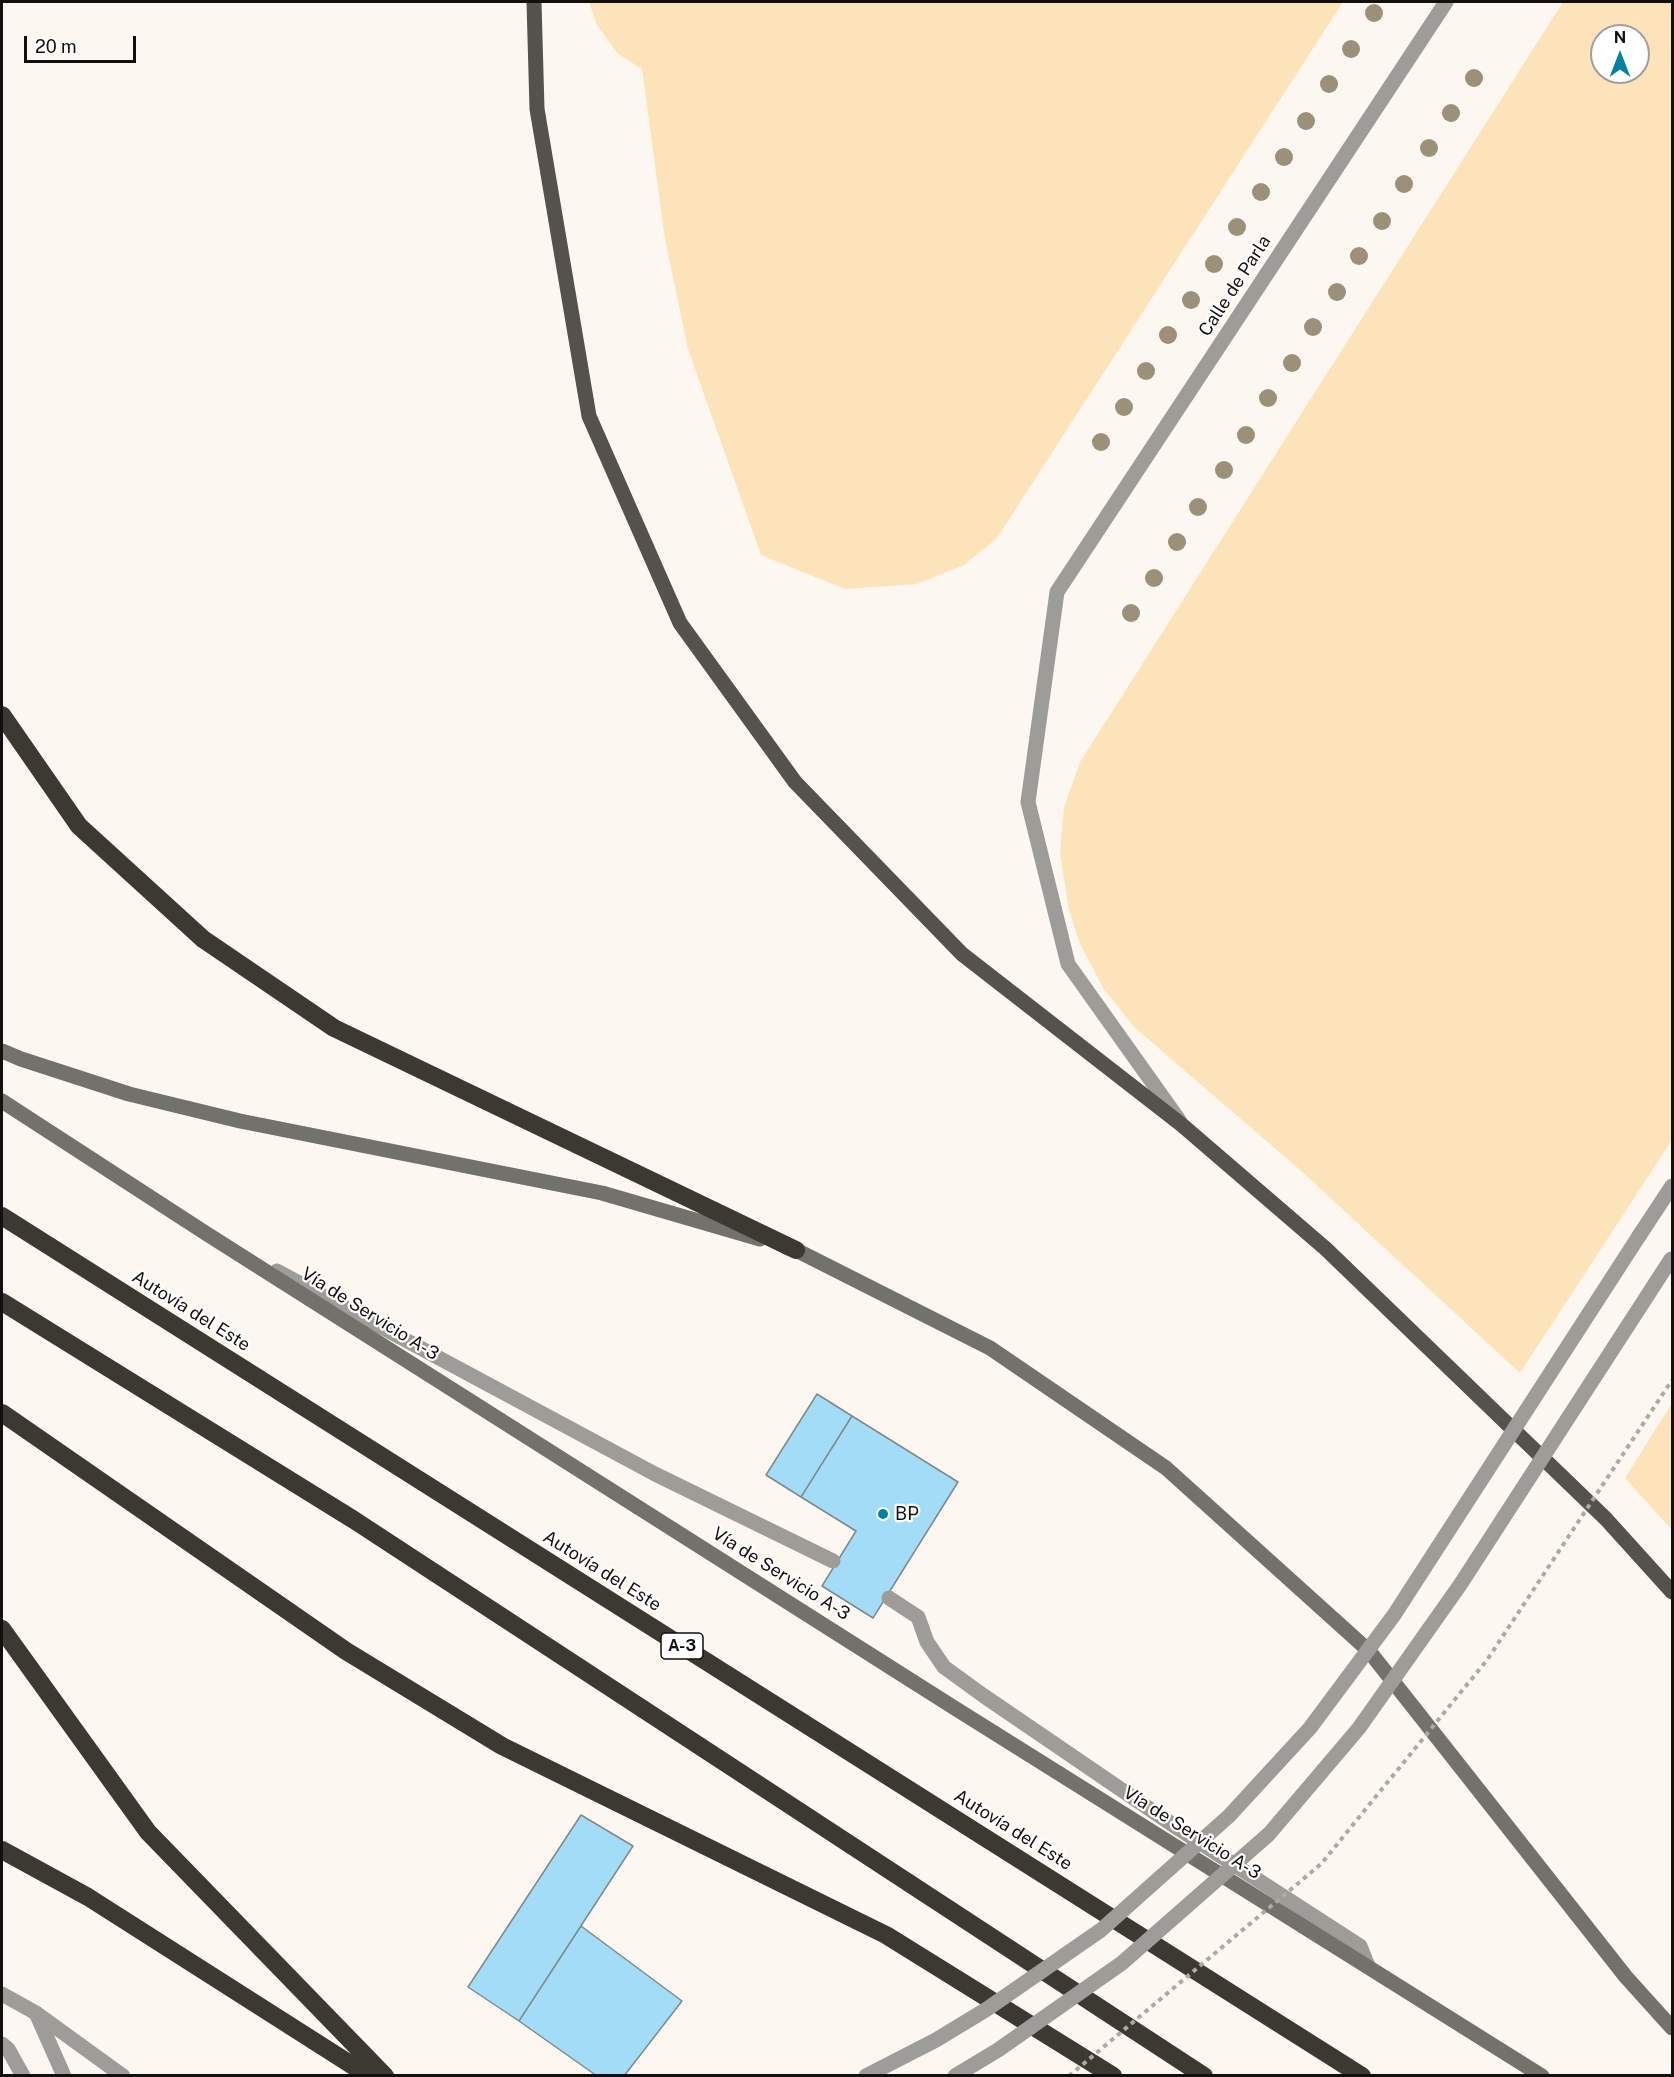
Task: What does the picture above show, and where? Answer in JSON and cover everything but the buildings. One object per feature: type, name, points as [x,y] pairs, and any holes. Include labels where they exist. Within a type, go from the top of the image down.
[{"type":"highway","points":[[2,715],[79,826],[203,939],[334,1028],[796,1250]]},
{"type":"highway","name":"Autovía del Este","points":[[2,1216],[1362,2076]]},
{"type":"highway","points":[[2,1302],[354,1520],[1204,2076]]},
{"type":"highway","points":[[2,1413],[346,1651],[502,1746],[886,1935],[1113,2076]]},
{"type":"highway","points":[[2,1629],[148,1832],[385,2076]]},
{"type":"highway","points":[[2,1850],[88,1897],[369,2076]]},
{"type":"main road","points":[[534,2],[537,110],[589,416],[680,623],[795,782],[962,954],[1182,1125],[1335,1257],[1606,1519],[1672,1592]]},
{"type":"main road","points":[[2,1051],[129,1094],[240,1121],[602,1193],[796,1250],[990,1348],[1166,1468],[1369,1651],[1626,1977],[1672,2028]]},
{"type":"main road","name":"Vía de Servicio A-3","points":[[2,1101],[207,1234],[953,1707],[1542,2076]]},
{"type":"street","name":"Calle de Parla","points":[[1182,1125],[1068,964],[1028,802],[1058,591],[1446,2]]},
{"type":"street","points":[[866,2076],[936,2040],[987,2009],[1101,1930],[1229,1816],[1310,1728],[1394,1615],[1672,1186]]},
{"type":"street","points":[[207,1234],[655,1474],[833,1561]]},
{"type":"street","points":[[955,2076],[998,2050],[1122,1963],[1269,1834],[1359,1728],[1460,1585],[1672,1259]]},
{"type":"street","points":[[889,1598],[918,1617],[927,1642],[944,1667],[1189,1835],[1360,1946],[1368,1966]]},
{"type":"street","points":[[2,1994],[36,2013],[123,2076]]},
{"type":"street","points":[[36,2013],[64,2076]]},
{"type":"street","points":[[2,2044],[8,2049],[23,2076]]},
{"type":"path","points":[[1069,2076],[1321,1864],[1487,1660],[1672,1380]]},
{"type":"shaded area","points":[[589,2],[1343,2],[997,538],[964,565],[917,584],[845,589],[761,555],[688,349],[665,239],[642,69],[618,54],[597,25]]},
{"type":"shaded area","points":[[1563,2],[1672,2],[1672,1140],[1520,1373],[1299,1169],[1134,1027],[1104,989],[1080,944],[1069,910],[1060,853],[1064,808],[1080,762]]},
{"type":"shaded area","points":[[1672,1403],[1672,1530],[1625,1478]]},
{"type":"place","name":"BP","points":[[883,1514]]}]
